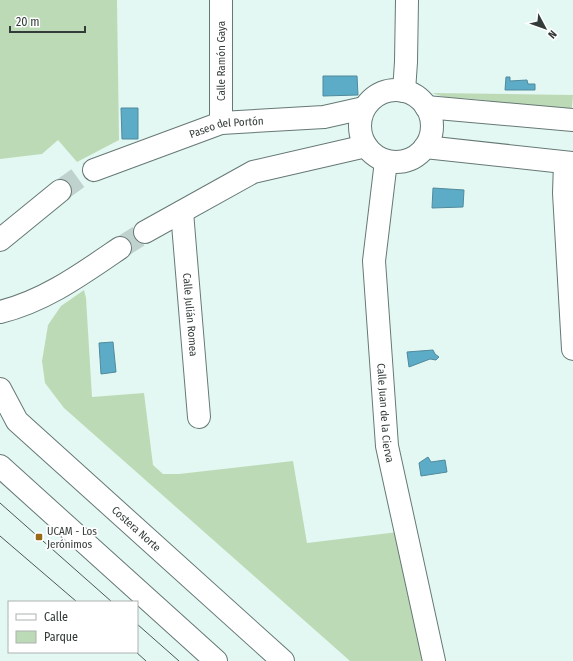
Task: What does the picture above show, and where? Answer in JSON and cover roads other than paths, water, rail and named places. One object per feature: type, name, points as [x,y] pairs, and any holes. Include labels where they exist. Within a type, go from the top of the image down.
[{"type":"street","name":"Calle Ramón Gaya","points":[[221,0],[222,123]]},
{"type":"street","points":[[404,91],[407,0]]},
{"type":"street","points":[[392,90],[404,91],[420,99],[426,107],[430,116],[432,127],[430,137],[425,147],[417,155],[408,160],[397,162],[386,161],[371,153],[361,137],[360,128],[364,108],[372,99],[382,93],[392,90]]},
{"type":"street","points":[[426,107],[573,120]]},
{"type":"street","name":"Paseo del Portón","points":[[94,170],[222,123],[324,117],[364,108]]},
{"type":"street","points":[[145,232],[253,172],[366,146]]},
{"type":"street","points":[[425,147],[569,163],[564,193],[573,349]]},
{"type":"street","name":"Calle Juan de la Cierva","points":[[386,161],[374,261],[387,446],[434,661]]},
{"type":"street","points":[[0,240],[60,191]]},
{"type":"street","name":"Calle Julián Romea","points":[[182,212],[199,417]]},
{"type":"street","points":[[0,312],[22,306],[74,280],[120,248]]},
{"type":"street","name":"Costera Norte","points":[[0,389],[17,421],[283,661]]},
{"type":"street","points":[[0,466],[216,661]]},
{"type":"water","points":[[323,76],[357,76],[358,95],[323,96]]},
{"type":"water","points":[[506,77],[510,77],[510,81],[527,80],[528,84],[535,84],[535,90],[505,90]]},
{"type":"water","points":[[121,108],[138,108],[138,139],[122,139]]},
{"type":"water","points":[[433,188],[464,190],[463,207],[432,208]]},
{"type":"water","points":[[113,342],[116,372],[101,374],[99,343]]},
{"type":"water","points":[[433,350],[439,357],[436,360],[430,359],[409,367],[407,352]]},
{"type":"water","points":[[428,457],[431,462],[445,460],[447,472],[421,476],[419,463]]},
{"type":"tunnel","points":[[60,191],[78,178],[94,170]]},
{"type":"tunnel","points":[[120,248],[145,232]]},
{"type":"tram line","points":[[0,503],[111,601]]},
{"type":"tram line","points":[[0,536],[76,601]]},
{"type":"tram line","points":[[138,625],[179,661]]},
{"type":"tram line","points":[[137,653],[146,661]]},
{"type":"place","name":"UCAM - Los Jerónimos","points":[[39,537]]}]
